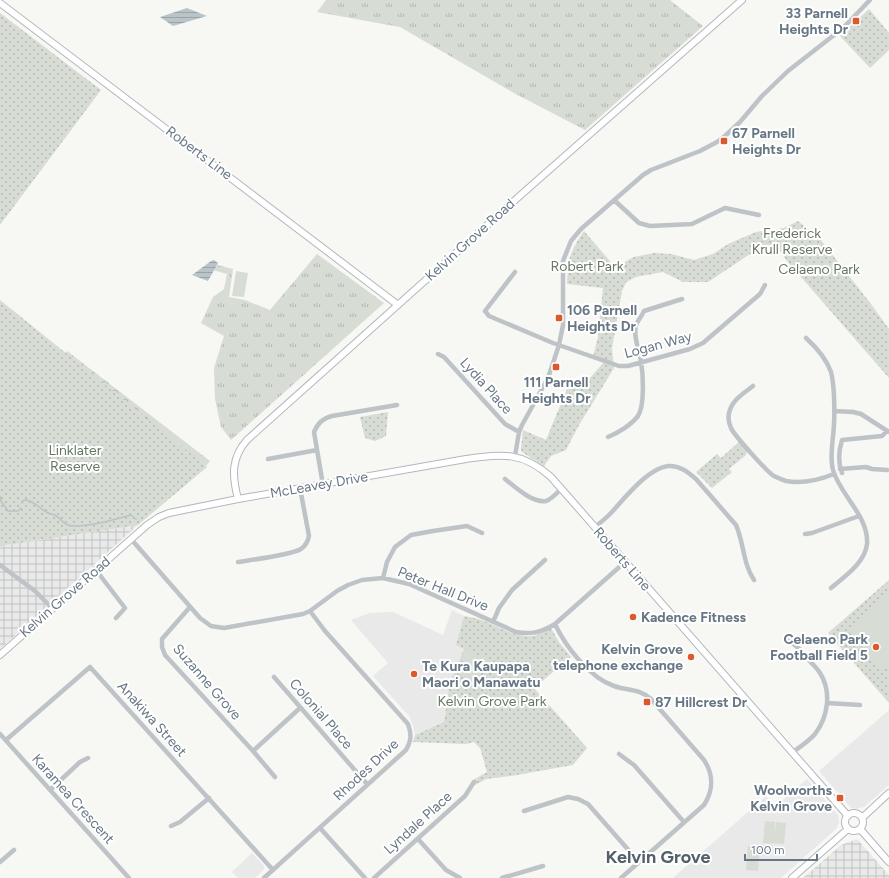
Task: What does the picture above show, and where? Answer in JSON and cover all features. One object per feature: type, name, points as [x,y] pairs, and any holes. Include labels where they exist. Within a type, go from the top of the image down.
[{"type":"street","name":"Kelvin Grove Road","points":[[238,499],[234,475],[236,457],[240,448],[247,440],[742,0]]},
{"type":"street","points":[[515,456],[519,432],[548,378],[560,345],[563,324],[563,261],[571,242],[581,229],[629,186],[651,170],[700,151],[725,136],[740,122],[762,96],[788,71],[843,28],[870,0]]},
{"type":"street","name":"Roberts Line","points":[[0,3],[398,305]]},
{"type":"street","points":[[614,200],[639,223],[650,226],[692,224],[725,208],[759,215]]},
{"type":"street","name":"Logan Way","points":[[515,272],[485,311],[489,316],[613,365],[628,366],[690,349],[703,343],[760,294],[765,285]]},
{"type":"street","points":[[608,437],[618,432],[638,415],[642,397],[641,363],[636,325],[644,311],[682,299]]},
{"type":"street","points":[[806,338],[823,356],[831,372],[834,411],[831,446],[832,469],[863,524],[867,544],[864,554],[853,570],[831,588]]},
{"type":"street","name":"Lydia Place","points":[[438,354],[444,357],[505,424],[519,432]]},
{"type":"street","points":[[753,386],[734,401],[729,412],[731,428],[745,446],[774,476],[785,480],[798,482],[809,481],[825,478],[834,474]]},
{"type":"street","points":[[323,485],[314,432],[317,424],[324,418],[397,405]]},
{"type":"street","points":[[834,411],[861,414],[888,431],[882,436],[842,440],[840,447],[841,471],[866,467],[886,470]]},
{"type":"street","points":[[268,459],[317,450]]},
{"type":"street","name":"McLeavey Drive","points":[[131,539],[152,521],[169,513],[238,499],[466,459],[490,456],[515,456]]},
{"type":"street","name":"Roberts Line","points":[[515,456],[542,469],[561,489],[848,816]]},
{"type":"street","points":[[595,528],[626,496],[652,473],[669,466],[678,467],[696,479],[736,524],[747,568],[754,580]]},
{"type":"street","points":[[505,479],[530,498],[546,501],[561,489]]},
{"type":"street","points":[[238,562],[294,552],[303,548],[309,536],[300,488]]},
{"type":"street","points":[[805,534],[812,534],[859,516]]},
{"type":"street","points":[[383,578],[387,562],[395,547],[412,536],[467,526],[482,533]]},
{"type":"street","name":"Kelvin Grove Road","points":[[0,655],[131,539]]},
{"type":"street","name":"Peter Hall Drive","points":[[131,539],[190,607],[206,623],[224,628],[310,611],[348,584],[362,580],[383,578],[409,584],[493,622],[523,633],[538,632],[555,624],[624,562]]},
{"type":"street","points":[[493,622],[499,608],[512,590],[545,560]]},
{"type":"street","points":[[0,565],[35,591],[52,608]]},
{"type":"street","points":[[96,570],[125,608],[116,618]]},
{"type":"street","name":"Suzanne Grove","points":[[190,607],[162,639],[162,647],[165,655],[275,777]]},
{"type":"street","name":"Rhodes Drive","points":[[264,878],[406,750],[411,739],[408,724],[325,631],[310,611]]},
{"type":"street","points":[[555,624],[562,639],[569,649],[600,679],[615,686],[634,690],[646,695],[707,765],[711,778],[710,792],[704,805],[621,878]]},
{"type":"street","points":[[788,640],[797,645],[820,673],[826,685],[828,696],[822,722],[814,735],[793,752]]},
{"type":"street","name":"Anakiwa Street","points":[[6,740],[90,667],[273,870]]},
{"type":"street","name":"Colonial Place","points":[[274,677],[367,784]]},
{"type":"street","points":[[827,703],[860,705]]},
{"type":"street","points":[[253,751],[300,708]]},
{"type":"street","name":"Karamea Crescent","points":[[0,734],[129,878]]},
{"type":"street","points":[[619,754],[634,765],[684,822]]},
{"type":"street","points":[[50,790],[80,762],[88,758]]},
{"type":"street","name":"Lyndale Place","points":[[374,878],[465,796],[474,782]]},
{"type":"street","points":[[862,818],[889,793]]},
{"type":"street","points":[[524,811],[568,797],[578,799],[588,804],[639,862]]},
{"type":"street","points":[[171,826],[180,822],[209,798]]},
{"type":"street","points":[[856,814],[862,818],[863,824],[860,829],[855,831],[848,828],[845,824],[848,816],[856,814]]},
{"type":"street","points":[[320,828],[365,878]]},
{"type":"street","points":[[792,878],[848,828]]},
{"type":"street","points":[[860,829],[889,862]]},
{"type":"street","points":[[418,838],[446,870],[460,878]]},
{"type":"street","points":[[0,862],[14,850]]},
{"type":"street","points":[[502,878],[543,866]]},
{"type":"shaded area","points":[[187,8],[207,16],[173,26],[160,17]]},
{"type":"shaded area","points":[[214,260],[218,263],[208,281],[192,275],[211,261]]},
{"type":"shaded area","points":[[138,525],[0,649],[0,546]]},
{"type":"shaded area","name":"Te Kura Kaupapa Maori o Manawatu","points":[[452,610],[464,616],[456,645],[464,649],[450,682],[444,722],[415,735],[409,716],[373,676],[388,663],[351,620],[370,613],[393,612],[443,635]]},
{"type":"shaded area","points":[[889,710],[889,785],[864,807],[855,809],[851,808],[819,771]]},
{"type":"shaded area","points":[[807,779],[838,815],[839,822],[837,828],[781,878],[673,878],[766,796],[776,806]]},
{"type":"shaded area","points":[[857,839],[889,875],[889,878],[803,878],[841,845]]},
{"type":"shaded area","points":[[252,853],[264,866],[264,869],[255,878],[238,878],[232,872]]},
{"type":"green space","points":[[326,0],[671,0],[703,26],[585,130],[512,92],[400,27],[317,12]]},
{"type":"green space","points":[[869,9],[889,33],[889,50],[870,68],[840,36]]},
{"type":"green space","points":[[0,13],[101,90],[0,225]]},
{"type":"green space","points":[[798,221],[820,239],[889,329],[889,378],[787,261],[776,245],[768,245],[750,254],[708,282],[683,282],[663,272],[636,277],[626,282],[622,291],[612,348],[614,368],[579,425],[566,450],[551,456],[544,466],[522,452],[523,430],[546,440],[567,389],[591,377],[604,362],[593,357],[598,337],[603,288],[567,284],[569,261],[576,244],[584,231],[615,267],[634,257],[654,253],[671,254],[694,260],[713,254],[728,244],[756,232],[784,228]]},
{"type":"green space","points":[[317,254],[384,303],[231,440],[221,427],[215,399],[214,368],[224,336],[201,323],[213,297],[224,289],[227,274],[213,270],[217,265],[233,269],[229,297],[245,300],[270,310]]},
{"type":"green space","points":[[236,271],[248,273],[244,297],[232,296]]},
{"type":"green space","name":"Linklater Reserve","points":[[0,300],[207,467],[138,525],[0,546]]},
{"type":"green space","points":[[67,351],[210,461],[206,466],[64,355]]},
{"type":"green space","points":[[388,412],[386,436],[375,441],[365,438],[360,417]]},
{"type":"green space","points":[[740,441],[748,449],[746,455],[729,469],[732,472],[712,488],[696,472],[717,454],[721,458]]},
{"type":"green space","points":[[889,580],[889,703],[828,633]]},
{"type":"green space","name":"Celaeno Park Football Field 5","points":[[889,594],[889,663],[882,669],[848,631]]},
{"type":"green space","name":"Kelvin Grove Park","points":[[464,616],[479,619],[506,631],[523,636],[532,636],[551,628],[559,642],[571,657],[534,688],[587,748],[573,765],[486,779],[475,785],[473,780],[487,772],[480,748],[474,742],[466,744],[413,742],[415,735],[444,722],[450,682],[464,649],[456,645]]},
{"type":"green space","points":[[465,649],[488,659],[483,670],[460,660]]},
{"type":"green space","points":[[459,662],[482,672],[477,682],[454,672]]},
{"type":"green space","points":[[765,821],[775,822],[774,839],[776,822],[786,823],[784,844],[763,843]]},
{"type":"green space","points":[[748,846],[760,847],[758,871],[746,870]]},
{"type":"waterway","points":[[0,496],[1,501],[8,511],[18,511],[21,508]]},
{"type":"waterway","points":[[22,503],[24,500],[30,501],[48,513],[58,517],[66,524],[74,526],[99,523],[131,515],[136,519]]},
{"type":"place","name":"33 Parnell Heights Dr","points":[[856,21]]},
{"type":"place","name":"67 Parnell Heights Dr","points":[[724,141]]},
{"type":"place","name":"106 Parnell Heights Dr","points":[[559,318]]},
{"type":"place","name":"111 Parnell Heights Dr","points":[[556,367]]},
{"type":"place","name":"Kadence Fitness","points":[[633,617]]},
{"type":"place","name":"Celaeno Park Football Field 5","points":[[876,647]]},
{"type":"place","name":"Kelvin Grove telephone exchange","points":[[691,657]]},
{"type":"place","name":"Te Kura Kaupapa Maori o Manawatu","points":[[414,674]]},
{"type":"place","name":"87 Hillcrest Dr","points":[[647,702]]},
{"type":"place","name":"Woolworths Kelvin Grove","points":[[840,798]]},
{"type":"district","name":"Kelvin Grove","points":[[658,857]]},
{"type":"park label","name":"Frederick Krull Reserve","points":[[792,242]]},
{"type":"park label","name":"Robert Park","points":[[587,266]]},
{"type":"park label","name":"Celaeno Park","points":[[819,269]]}]
